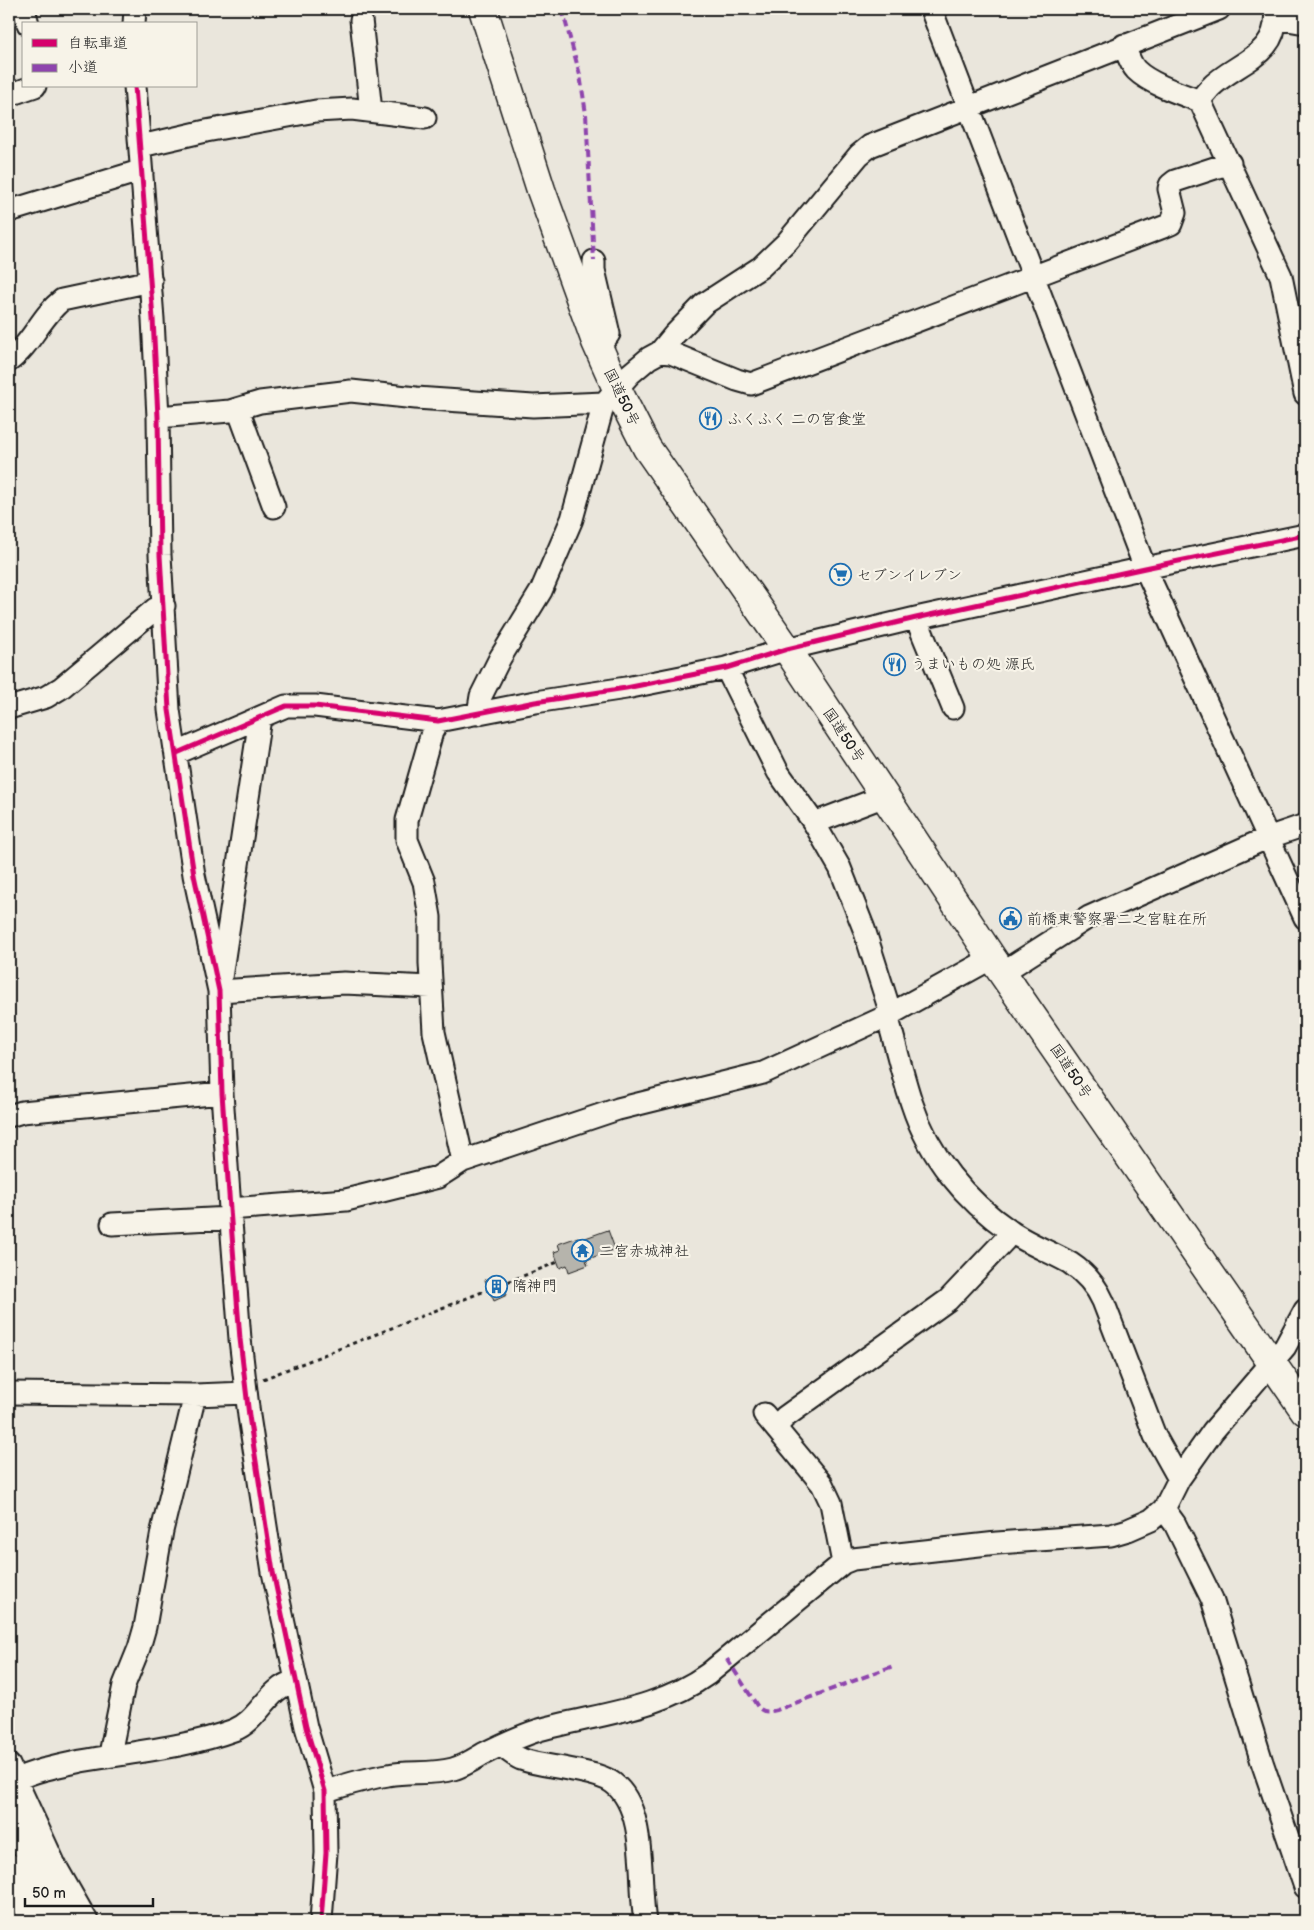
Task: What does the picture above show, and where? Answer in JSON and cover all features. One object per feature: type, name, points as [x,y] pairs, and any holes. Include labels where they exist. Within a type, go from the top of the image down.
[{"type":"highway","name":"国道50号","points":[[483,9],[541,190],[596,342],[611,396],[786,649],[998,965],[1305,1411]]},
{"type":"highway","points":[[9,1807],[61,1921]]},
{"type":"highway","points":[[9,1868],[34,1921]]},
{"type":"highway","points":[[21,1893],[24,1921]]},
{"type":"street","points":[[24,9],[27,22]]},
{"type":"street","points":[[134,22],[135,9]]},
{"type":"street","points":[[931,9],[1145,568],[1305,918]]},
{"type":"street","points":[[478,714],[481,696],[496,666],[541,592],[572,520],[611,396],[630,374],[660,352],[674,334],[704,304],[761,267],[787,242],[860,155],[870,146],[1219,9]]},
{"type":"street","points":[[1200,101],[1210,88],[1233,70],[1252,60],[1262,50],[1270,36],[1276,13],[1305,23]]},
{"type":"street","points":[[361,20],[371,111]]},
{"type":"street","points":[[1124,45],[1135,69],[1141,74],[1152,81],[1200,101],[1281,276],[1305,394]]},
{"type":"street","points":[[9,95],[29,88]]},
{"type":"street","points":[[135,88],[141,146],[158,417],[160,555],[169,710],[194,875],[219,991]]},
{"type":"street","points":[[141,146],[294,114],[334,110],[371,111],[425,118]]},
{"type":"street","points":[[660,352],[671,353],[751,384],[1172,224],[1175,213],[1169,189],[1170,185],[1175,181],[1230,163]]},
{"type":"street","points":[[9,211],[133,173],[142,174]]},
{"type":"street","points":[[594,261],[594,270],[609,334],[606,338],[596,342]]},
{"type":"street","points":[[9,361],[18,353],[54,306],[62,300],[150,281]]},
{"type":"street","points":[[158,417],[238,408],[260,402],[351,391],[416,398],[533,406],[611,396]]},
{"type":"street","points":[[238,408],[274,507]]},
{"type":"street","points":[[177,753],[286,706],[315,706],[438,721],[535,702],[626,688],[726,668],[786,649],[916,618],[1305,535]]},
{"type":"street","points":[[9,708],[46,697],[61,688],[155,609],[164,606]]},
{"type":"street","points":[[916,618],[954,708]]},
{"type":"street","points":[[726,668],[778,772],[814,824],[840,868],[864,929],[912,1104],[937,1157],[952,1179],[967,1195],[1011,1232],[1070,1263],[1079,1269],[1094,1285],[1103,1301],[1155,1436],[1179,1479]]},
{"type":"street","points":[[260,718],[219,991],[222,1093],[231,1214],[273,1572],[295,1681],[310,1743],[325,1791],[326,1854],[321,1921]]},
{"type":"street","points":[[438,721],[432,732],[407,820],[407,840],[424,882],[430,917],[434,1032],[463,1162]]},
{"type":"street","points":[[814,824],[885,796]]},
{"type":"street","points":[[112,1224],[231,1214],[346,1200],[438,1177],[463,1162],[618,1109],[763,1073],[998,965],[1089,917],[1267,838],[1305,825]]},
{"type":"street","points":[[219,991],[344,982],[431,987]]},
{"type":"street","points":[[9,1116],[22,1112],[222,1093]]},
{"type":"street","points":[[843,1563],[831,1503],[822,1484],[770,1420],[785,1417],[948,1300],[1011,1232]]},
{"type":"street","points":[[325,1791],[389,1774],[450,1770],[463,1766],[515,1738],[539,1730],[626,1710],[652,1702],[691,1686],[843,1563],[853,1559],[997,1543],[1111,1535],[1151,1520],[1164,1509],[1179,1479],[1213,1431],[1285,1348],[1305,1310]]},
{"type":"street","points":[[9,1393],[196,1395],[252,1387]]},
{"type":"street","points":[[112,1755],[111,1749],[124,1684],[139,1648],[145,1627],[162,1531],[196,1395]]},
{"type":"street","points":[[1164,1509],[1175,1524],[1212,1599],[1262,1762],[1305,1886]]},
{"type":"street","points":[[86,1921],[12,1773],[176,1745],[236,1729],[246,1722],[281,1687],[295,1681]]},
{"type":"street","points":[[502,1746],[520,1759],[593,1774],[606,1779],[621,1792],[632,1812],[638,1833],[641,1903],[645,1921]]},
{"type":"path","points":[[252,1387],[558,1262]]},
{"type":"building","name":"二宮赤城神社","points":[[608,1230],[615,1249],[586,1260],[588,1265],[569,1272],[567,1265],[560,1268],[554,1252],[560,1250],[558,1244],[578,1237],[580,1240]]},
{"type":"building","name":"隋神門","points":[[499,1275],[507,1295],[494,1301],[485,1280]]},
{"type":"marked path","points":[[562,9],[580,75],[586,114],[594,261]]},
{"type":"marked path","points":[[727,1659],[758,1707],[766,1712],[777,1710],[893,1666]]},
{"type":"cycle path","points":[[135,88],[153,319],[158,417],[160,555],[169,710],[194,875],[219,991],[222,1093],[230,1209],[240,1339],[249,1416],[273,1572],[306,1727],[325,1791],[326,1853],[321,1921]]},
{"type":"cycle path","points":[[177,753],[286,706],[315,706],[438,721],[535,702],[626,688],[726,668],[787,649],[916,618],[1305,535]]},
{"type":"place","name":"ふくふく 二の宮食堂","points":[[711,419]]},
{"type":"place","name":"セブンイレブン","points":[[841,575]]},
{"type":"place","name":"うまいもの処 源氏","points":[[895,664]]},
{"type":"place","name":"前橋東警察署二之宮駐在所","points":[[1011,919]]},
{"type":"place","name":"二宮赤城神社","points":[[583,1251]]},
{"type":"place","name":"隋神門","points":[[496,1286]]}]
